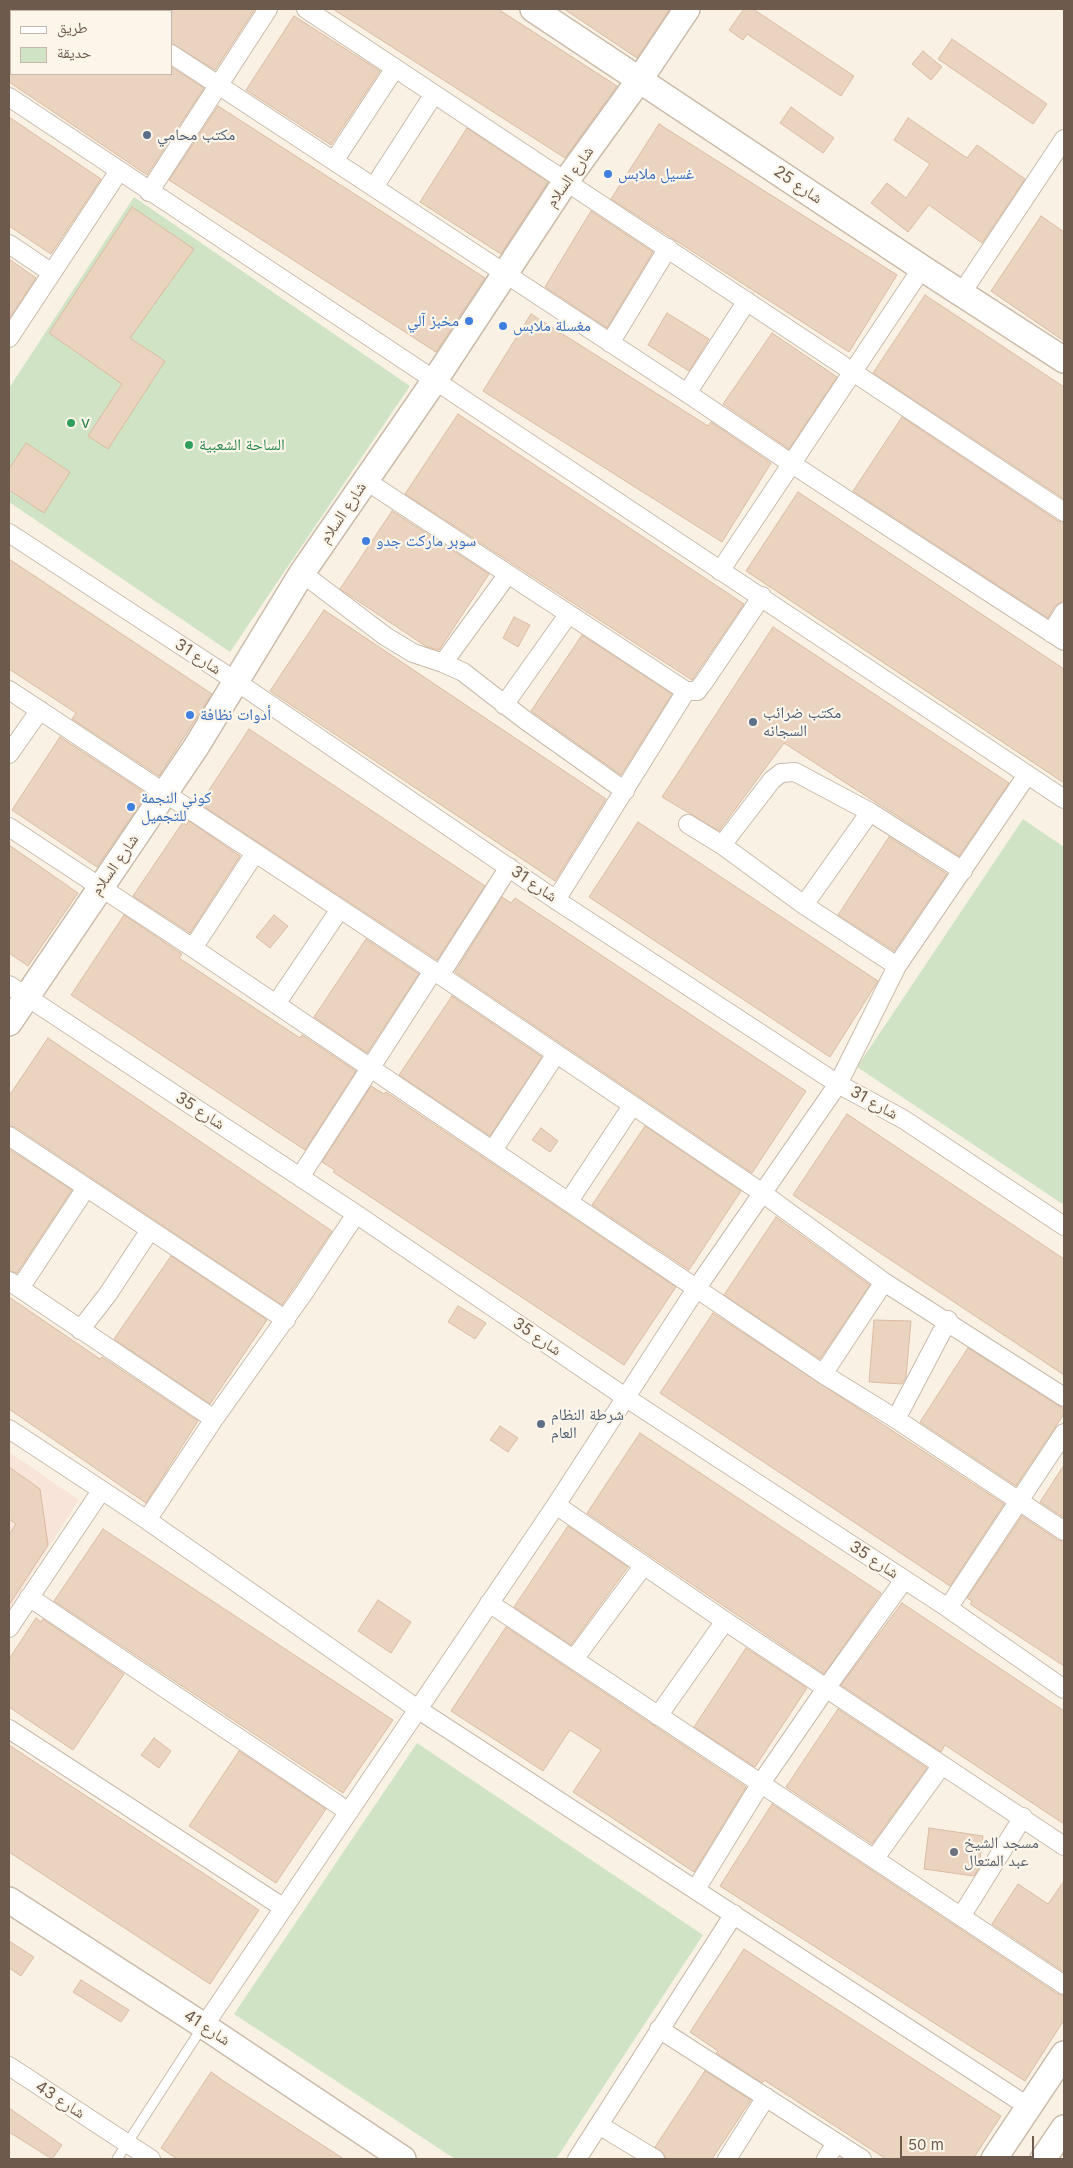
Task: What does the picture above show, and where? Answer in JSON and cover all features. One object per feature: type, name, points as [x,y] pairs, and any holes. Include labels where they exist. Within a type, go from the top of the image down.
[{"type":"street","points":[[149,192],[268,9]]},
{"type":"street","points":[[306,9],[1064,512]]},
{"type":"street","name":"شارع 25","points":[[533,9],[961,294],[1064,360]]},
{"type":"street","name":"شارع السلام","points":[[9,1023],[18,990],[98,888],[164,794],[237,682],[302,573],[436,380],[566,181],[640,80],[687,9]]},
{"type":"street","points":[[172,55],[792,464],[1058,637],[1064,612]]},
{"type":"street","points":[[334,161],[395,68]]},
{"type":"street","points":[[374,187],[434,94]]},
{"type":"street","points":[[9,97],[720,571],[762,596],[1064,799]]},
{"type":"street","points":[[961,294],[1062,146]]},
{"type":"street","points":[[9,338],[119,171]]},
{"type":"street","points":[[9,244],[52,273]]},
{"type":"street","points":[[610,343],[668,248]]},
{"type":"street","points":[[720,571],[922,268]]},
{"type":"street","points":[[687,393],[747,301]]},
{"type":"street","points":[[365,480],[568,615],[686,691],[692,693],[697,691],[704,682],[762,596]]},
{"type":"street","name":"شارع 31","points":[[9,533],[237,682],[556,900],[838,1084],[903,1119],[1064,1226]]},
{"type":"street","points":[[302,573],[385,636],[413,653],[463,672],[504,705],[625,790]]},
{"type":"street","points":[[443,663],[508,574]]},
{"type":"street","points":[[504,705],[568,615]]},
{"type":"street","points":[[9,690],[437,973],[761,1192],[884,1282],[948,1320],[1064,1397]]},
{"type":"street","points":[[556,900],[686,691]]},
{"type":"street","points":[[9,754],[40,710]]},
{"type":"street","points":[[722,845],[772,780],[781,772],[795,772],[870,812],[963,871]]},
{"type":"street","points":[[204,2026],[556,1505],[696,1288],[838,1084],[897,966],[1027,775]]},
{"type":"street","points":[[804,905],[870,812]]},
{"type":"street","points":[[688,824],[722,845],[804,905],[897,966]]},
{"type":"street","points":[[9,827],[98,888],[193,948],[823,1374],[896,1419],[1064,1531]]},
{"type":"street","points":[[193,948],[254,853]]},
{"type":"street","points":[[300,1177],[370,1069],[509,867]]},
{"type":"street","points":[[276,1004],[340,909]]},
{"type":"street","name":"شارع 35","points":[[18,990],[356,1214],[625,1397],[948,1608],[1064,1689]]},
{"type":"street","points":[[493,1150],[556,1054]]},
{"type":"street","points":[[569,1201],[632,1106]]},
{"type":"street","points":[[9,1136],[286,1320]]},
{"type":"street","points":[[86,1188],[14,1285],[214,1419]]},
{"type":"street","points":[[147,1520],[214,1419],[286,1320],[356,1214]]},
{"type":"street","points":[[80,1330],[108,1294],[150,1230]]},
{"type":"street","points":[[823,1374],[884,1282]]},
{"type":"street","points":[[896,1419],[948,1320]]},
{"type":"street","points":[[9,1429],[147,1520],[418,1710],[1029,2107]]},
{"type":"street","points":[[948,1608],[1064,1433]]},
{"type":"street","points":[[9,1628],[101,1491]]},
{"type":"street","points":[[556,1505],[725,1621],[1064,1846]]},
{"type":"street","points":[[574,1660],[644,1565]]},
{"type":"street","points":[[696,1890],[761,1783],[826,1687],[904,1580]]},
{"type":"street","points":[[29,1597],[349,1812]]},
{"type":"street","points":[[489,1603],[962,1915],[1064,1985]]},
{"type":"street","points":[[658,1716],[725,1621]]},
{"type":"street","points":[[9,1729],[284,1908]]},
{"type":"street","points":[[875,1858],[942,1765]]},
{"type":"street","points":[[962,1915],[1023,1817]]},
{"type":"street","name":"شارع 41","points":[[9,1900],[204,2026],[403,2159]]},
{"type":"street","points":[[577,2159],[734,1914]]},
{"type":"street","points":[[659,2029],[862,2159]]},
{"type":"street","points":[[994,2159],[1064,2054]]},
{"type":"street","name":"شارع 43","points":[[9,2066],[151,2159]]},
{"type":"street","points":[[727,2159],[766,2098]]},
{"type":"street","points":[[599,2124],[656,2159]]},
{"type":"street","points":[[1043,2159],[1064,2128]]},
{"type":"street","points":[[826,2159],[836,2143]]},
{"type":"lane","points":[[117,2159],[204,2026]]},
{"type":"shaded area","points":[[9,1452],[79,1500],[9,1609]]},
{"type":"green space","name":"الساحة الشعبية","points":[[134,197],[410,386],[230,652],[9,502],[9,388]]},
{"type":"green space","points":[[1023,819],[1064,847],[1064,1205],[857,1067]]},
{"type":"green space","points":[[417,1743],[703,1935],[556,2159],[455,2159],[234,2014]]},
{"type":"building","points":[[255,9],[215,70],[172,44],[171,10]]},
{"type":"building","points":[[333,9],[498,9],[617,86],[565,158]]},
{"type":"building","points":[[564,9],[670,9],[637,58]]},
{"type":"building","points":[[744,9],[753,9],[854,76],[841,96],[747,34],[743,40],[729,30]]},
{"type":"building","points":[[294,16],[380,71],[331,145],[246,90]]},
{"type":"building","points":[[952,39],[1047,104],[1033,124],[938,59]]},
{"type":"building","points":[[923,51],[942,67],[931,80],[912,64]]},
{"type":"building","points":[[172,68],[204,88],[147,175],[9,82],[9,74],[172,75]]},
{"type":"building","points":[[218,106],[485,278],[436,352],[169,180]]},
{"type":"building","points":[[791,107],[834,138],[823,153],[780,123]]},
{"type":"building","points":[[9,117],[101,179],[51,254],[9,226]]},
{"type":"building","points":[[908,118],[967,158],[977,145],[1025,179],[982,243],[929,205],[908,232],[871,203],[887,183],[906,198],[930,164],[894,140]]},
{"type":"building","points":[[659,124],[897,275],[849,352],[611,199]]},
{"type":"building","points":[[467,128],[548,182],[501,254],[420,202]]},
{"type":"building","points":[[132,207],[194,249],[130,338],[165,361],[108,449],[88,436],[122,384],[49,333]]},
{"type":"building","points":[[591,211],[653,252],[607,328],[545,287]]},
{"type":"building","points":[[1041,216],[1064,232],[1064,341],[991,291]]},
{"type":"building","points":[[9,259],[36,278],[9,319]]},
{"type":"building","points":[[925,295],[1064,387],[1064,499],[873,373]]},
{"type":"building","points":[[667,313],[709,339],[689,371],[648,345]]},
{"type":"building","points":[[531,314],[708,426],[711,422],[771,463],[722,542],[483,391]]},
{"type":"building","points":[[772,333],[837,377],[789,449],[723,404]]},
{"type":"building","points":[[458,414],[744,604],[692,680],[405,494]]},
{"type":"building","points":[[902,417],[1058,521],[1064,522],[1064,600],[1055,606],[1048,618],[853,491]]},
{"type":"building","points":[[26,443],[70,472],[44,513],[9,490],[9,469]]},
{"type":"building","points":[[798,492],[1064,669],[1064,783],[746,571]]},
{"type":"building","points":[[392,511],[489,574],[439,650],[427,647],[340,589]]},
{"type":"building","points":[[9,559],[212,694],[159,776],[72,719],[76,713],[9,669]]},
{"type":"building","points":[[324,610],[606,799],[555,881],[270,691]]},
{"type":"building","points":[[514,617],[530,625],[518,647],[503,638]]},
{"type":"building","points":[[773,627],[1009,783],[959,856],[784,743],[719,831],[662,797]]},
{"type":"building","points":[[582,635],[672,694],[621,775],[531,711]]},
{"type":"building","points":[[249,729],[485,886],[437,960],[200,804]]},
{"type":"building","points":[[60,737],[147,794],[97,867],[12,810]]},
{"type":"building","points":[[189,821],[240,856],[190,933],[133,896],[183,822],[186,825]]},
{"type":"building","points":[[638,822],[878,981],[830,1057],[589,897]]},
{"type":"building","points":[[889,837],[947,874],[894,951],[838,915]]},
{"type":"building","points":[[9,845],[78,893],[28,966],[9,953]]},
{"type":"building","points":[[502,897],[511,903],[515,898],[806,1091],[752,1173],[455,972]]},
{"type":"building","points":[[124,915],[182,954],[179,958],[300,1038],[302,1035],[356,1071],[305,1150],[71,995]]},
{"type":"building","points":[[274,915],[288,926],[270,948],[256,937]]},
{"type":"building","points":[[366,939],[419,974],[367,1053],[314,1017]]},
{"type":"building","points":[[452,996],[542,1057],[490,1136],[399,1075]]},
{"type":"building","points":[[48,1038],[332,1231],[282,1305],[15,1127],[9,1126],[9,1096]]},
{"type":"building","points":[[371,1086],[384,1094],[386,1092],[676,1287],[624,1365],[333,1172],[335,1170],[322,1162]]},
{"type":"building","points":[[847,1114],[1064,1259],[1064,1375],[793,1195]]},
{"type":"building","points":[[645,1126],[741,1191],[689,1270],[592,1205]]},
{"type":"building","points":[[541,1128],[558,1141],[550,1152],[532,1140]]},
{"type":"building","points":[[9,1149],[72,1190],[17,1273],[9,1271]]},
{"type":"building","points":[[776,1217],[870,1285],[820,1359],[724,1295]]},
{"type":"building","points":[[171,1256],[267,1320],[210,1404],[114,1339]]},
{"type":"building","points":[[9,1297],[100,1359],[102,1357],[198,1421],[146,1503],[9,1409]]},
{"type":"building","points":[[458,1306],[486,1323],[475,1339],[448,1322]]},
{"type":"building","points":[[713,1313],[1004,1504],[950,1586],[660,1393]]},
{"type":"building","points":[[874,1320],[911,1321],[906,1377],[902,1384],[869,1382]]},
{"type":"building","points":[[968,1348],[1064,1409],[1064,1414],[1016,1486],[920,1422]]},
{"type":"building","points":[[500,1426],[518,1438],[508,1452],[490,1440]]},
{"type":"building","points":[[640,1433],[881,1593],[824,1674],[587,1513]]},
{"type":"building","points":[[1064,1465],[1064,1518],[1040,1502]]},
{"type":"building","points":[[9,1467],[40,1489],[48,1545],[9,1605],[9,1535],[16,1524],[9,1519]]},
{"type":"building","points":[[1022,1516],[1058,1540],[1064,1541],[1064,1666],[970,1604],[972,1601],[967,1598]]},
{"type":"building","points":[[568,1526],[628,1567],[571,1645],[514,1607]]},
{"type":"building","points":[[103,1529],[393,1720],[343,1793],[54,1601]]},
{"type":"building","points":[[378,1600],[411,1622],[391,1653],[358,1631]]},
{"type":"building","points":[[902,1603],[1064,1711],[1064,1824],[945,1745],[941,1752],[841,1685]]},
{"type":"building","points":[[36,1618],[41,1622],[43,1619],[124,1674],[73,1750],[9,1707],[9,1659]]},
{"type":"building","points":[[506,1627],[746,1787],[694,1872],[573,1792],[601,1750],[570,1730],[543,1771],[451,1711]]},
{"type":"building","points":[[746,1648],[807,1688],[755,1767],[694,1727]]},
{"type":"building","points":[[838,1709],[927,1768],[872,1844],[786,1787]]},
{"type":"building","points":[[154,1738],[171,1751],[159,1768],[141,1755]]},
{"type":"building","points":[[9,1745],[259,1910],[210,1984],[9,1852]]},
{"type":"building","points":[[239,1751],[326,1809],[276,1883],[189,1826]]},
{"type":"building","points":[[772,1804],[1058,1994],[1064,1995],[1064,2020],[1025,2081],[720,1886]]},
{"type":"building","name":"مسجد الشيخ عبد المتعال","points":[[929,1828],[983,1836],[979,1868],[974,1876],[924,1869]]},
{"type":"building","points":[[1064,1881],[1064,1972],[992,1924],[1018,1884],[1048,1904]]},
{"type":"building","points":[[9,1941],[34,1957],[21,1976],[9,1968]]},
{"type":"building","points":[[744,1949],[1001,2116],[973,2159],[886,2159],[764,2080],[762,2083],[716,2053],[718,2051],[690,2032]]},
{"type":"building","points":[[81,1980],[129,2010],[121,2022],[73,1992]]},
{"type":"building","points":[[705,2071],[751,2100],[712,2159],[666,2159],[664,2154],[655,2147]]},
{"type":"building","points":[[211,2072],[344,2159],[177,2159],[161,2148]]},
{"type":"building","points":[[9,2108],[62,2145],[52,2159],[9,2132]]},
{"type":"place","name":"مكتب محامي","points":[[147,135]]},
{"type":"place","name":"غسيل ملابس","points":[[608,174]]},
{"type":"place","name":"مخبز آلي","points":[[469,321]]},
{"type":"place","name":"مغسلة ملابس","points":[[503,326]]},
{"type":"place","name":"v","points":[[71,423]]},
{"type":"place","name":"الساحة الشعبية","points":[[189,445]]},
{"type":"place","name":"سوبر ماركت جدو","points":[[366,541]]},
{"type":"place","name":"أدوات نظافة","points":[[190,715]]},
{"type":"place","name":"مكتب ضرائب السجانه","points":[[753,722]]},
{"type":"place","name":"كوني النجمة للتجميل","points":[[131,807]]},
{"type":"place","name":"شرطة النظام العام","points":[[541,1424]]},
{"type":"place","name":"مسجد الشيخ عبد المتعال","points":[[954,1852]]}]
